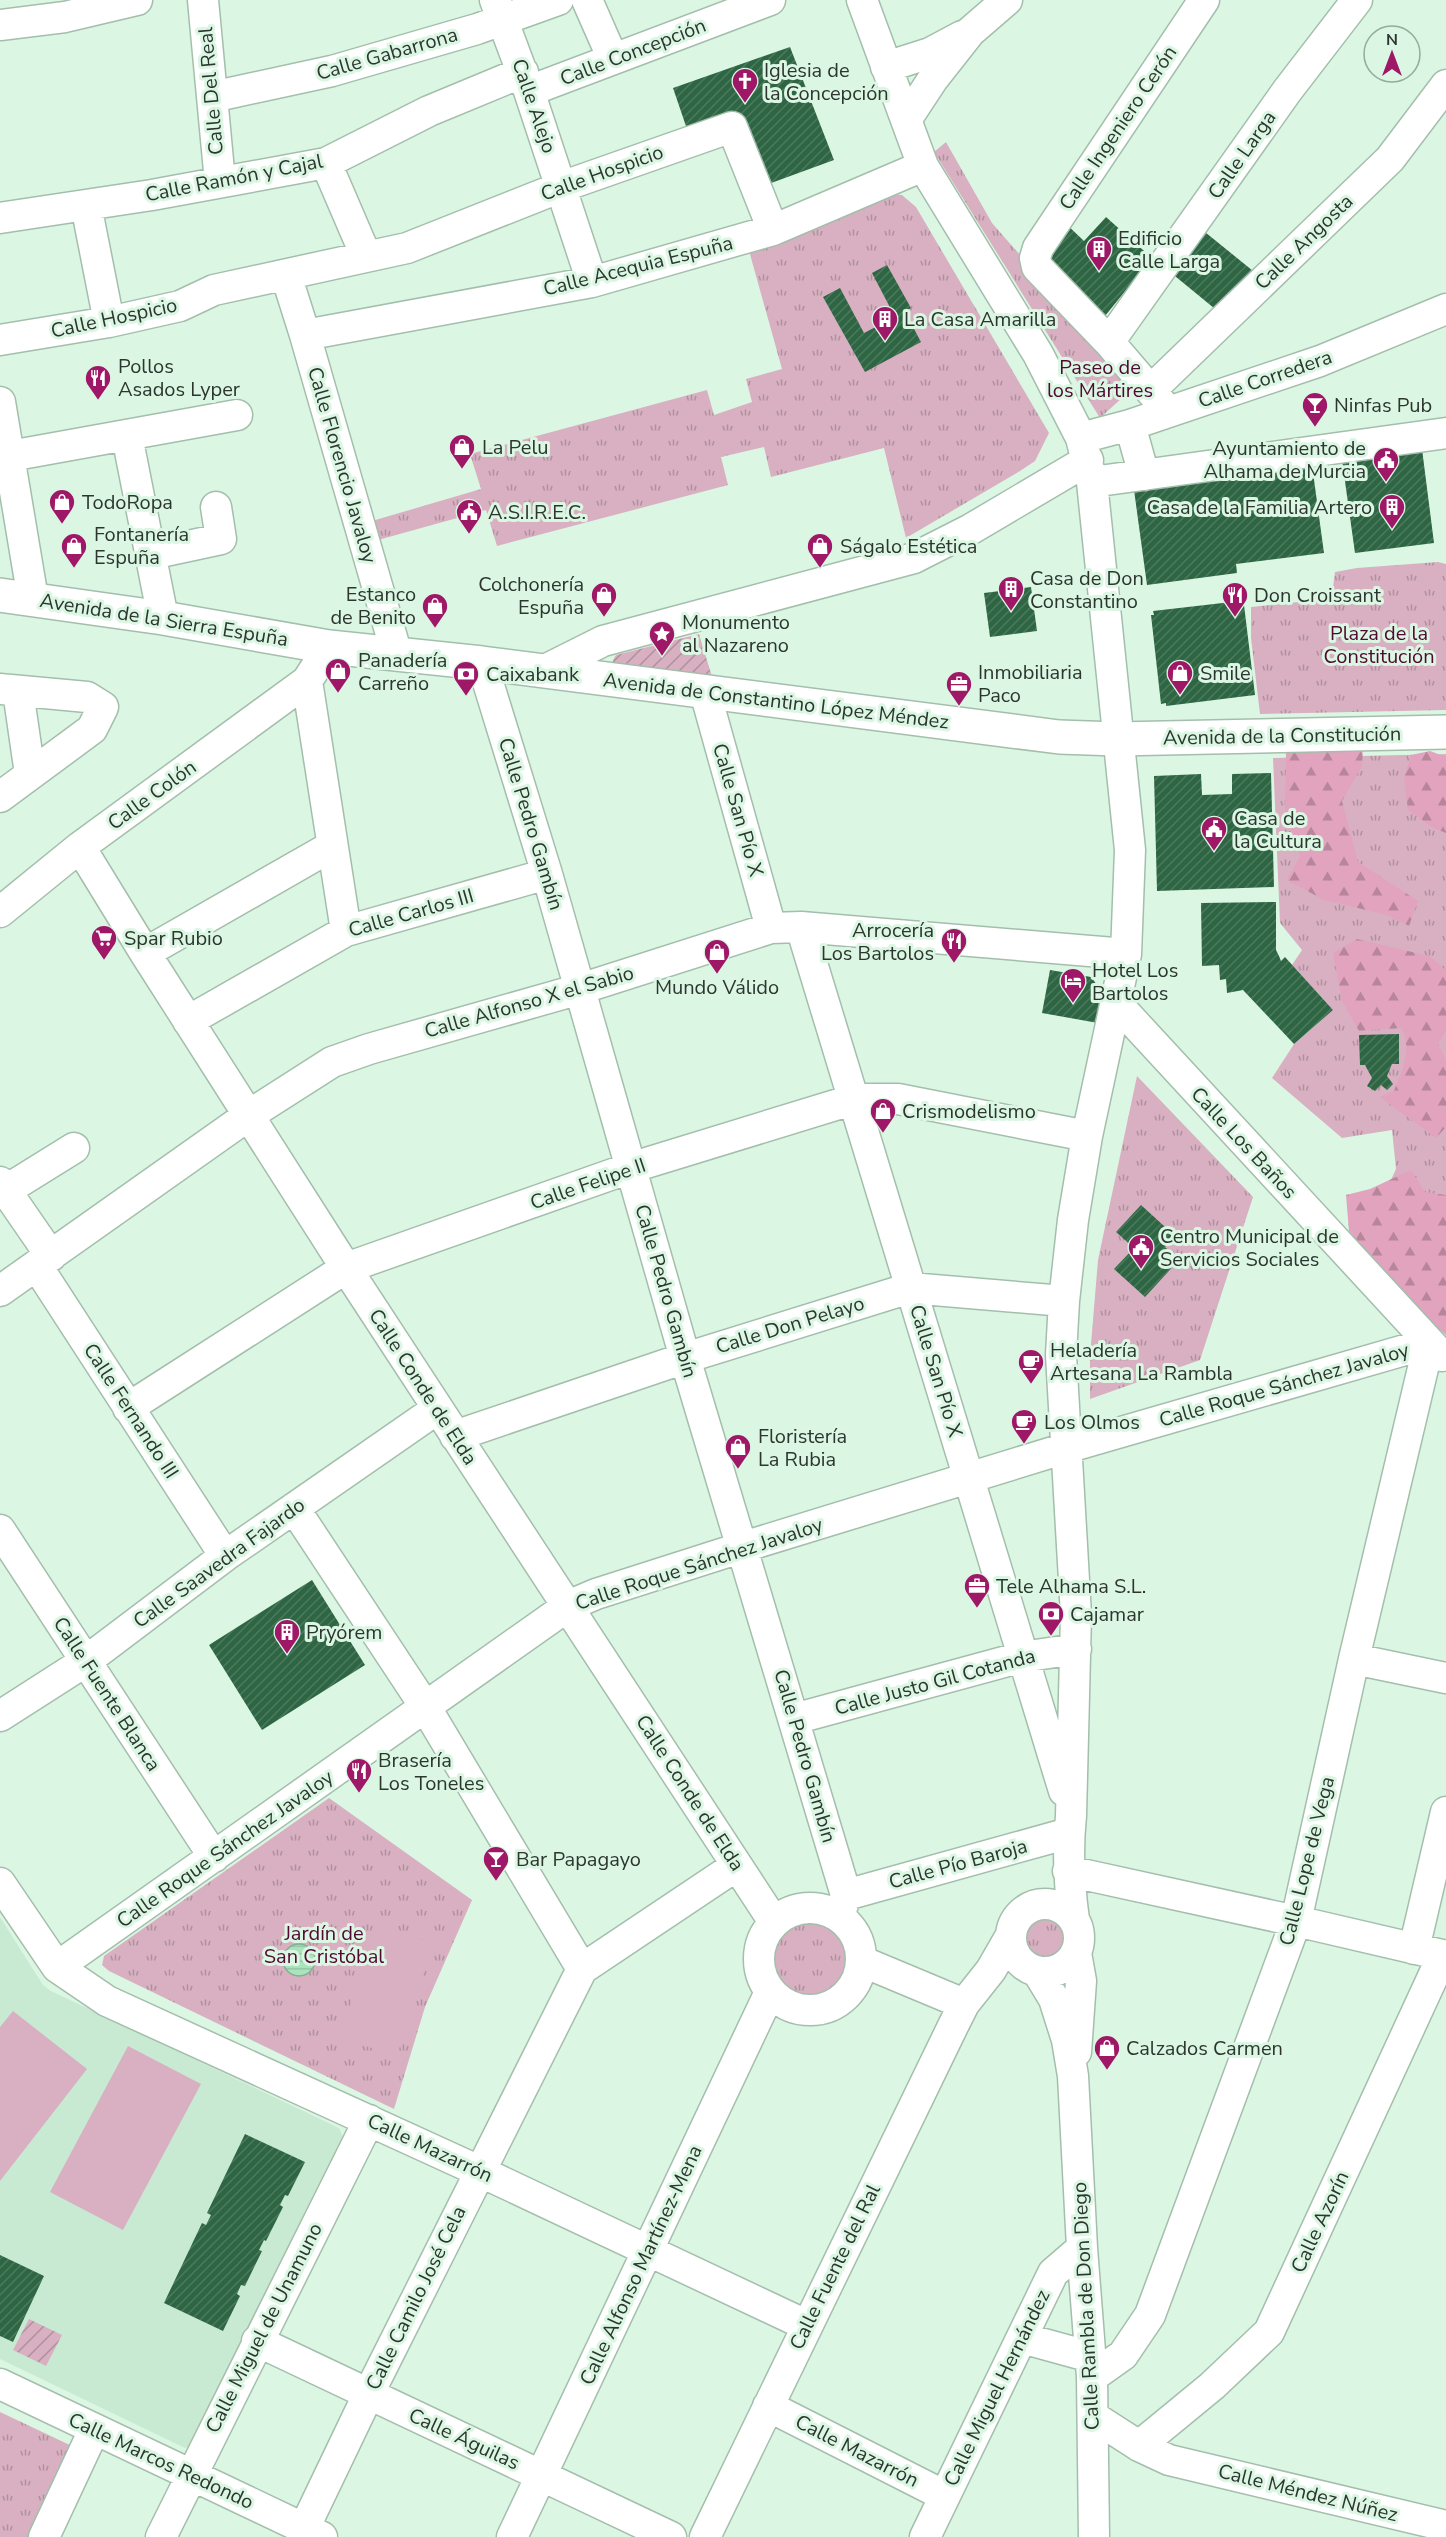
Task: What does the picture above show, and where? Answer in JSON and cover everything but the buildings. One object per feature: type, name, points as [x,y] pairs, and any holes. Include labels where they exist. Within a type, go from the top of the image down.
[{"type":"main road","name":"Avenida de la Sierra Espuña","points":[[0,595],[163,618],[329,647]]},
{"type":"main road","name":"Avenida de Constantino López Méndez","points":[[329,647],[482,663],[1059,737],[1117,739]]},
{"type":"main road","name":"Avenida de la Constitución","points":[[1117,739],[1446,732]]},
{"type":"street","points":[[0,25],[65,17],[137,0]]},
{"type":"street","name":"Calle Del Real","points":[[203,0],[220,182]]},
{"type":"street","name":"Calle Gabarrona","points":[[212,97],[332,71],[499,10],[558,0]]},
{"type":"street","points":[[588,0],[613,59]]},
{"type":"street","name":"Calle Concepción","points":[[526,81],[613,59],[770,0]]},
{"type":"street","points":[[861,1961],[967,2001],[1001,1978],[1031,1968],[1048,1972],[1059,1968],[1069,1962],[1076,1953],[1079,1941],[1068,1871],[1076,1649],[1061,1355],[1073,1220],[1087,1136],[1126,954],[1130,850],[1087,460],[1038,354],[923,166],[862,0]]},
{"type":"street","points":[[906,120],[933,79],[970,32],[1007,0]]},
{"type":"street","name":"Calle Ingeniero Cerón","points":[[1035,258],[1038,248],[1127,112],[1204,0]]},
{"type":"street","name":"Calle Larga","points":[[1108,342],[1287,91],[1357,0]]},
{"type":"street","name":"Calle Alejo","points":[[499,10],[526,81],[592,282]]},
{"type":"street","points":[[886,67],[930,53],[970,32]]},
{"type":"street","name":"Calle Ramón y Cajal","points":[[0,218],[326,162],[429,111],[526,81]]},
{"type":"street","name":"Calle Angosta","points":[[1160,401],[1390,159],[1446,85]]},
{"type":"street","name":"Calle Hospicio","points":[[0,340],[109,322],[180,306],[214,290],[406,248],[561,187],[732,127],[773,230]]},
{"type":"street","points":[[326,162],[366,256]]},
{"type":"street","name":"Calle Acequia Espuña","points":[[305,335],[592,282],[773,230],[923,166]]},
{"type":"street","points":[[86,205],[109,322]]},
{"type":"street","points":[[993,283],[1035,258],[1037,267],[1160,401]]},
{"type":"street","name":"Calle Florencio Javaloy","points":[[286,275],[397,655]]},
{"type":"street","name":"Calle Corredera","points":[[1087,460],[1160,401],[1320,361],[1446,309]]},
{"type":"street","points":[[0,402],[33,599]]},
{"type":"street","points":[[10,456],[237,415]]},
{"type":"street","points":[[1130,425],[1144,475]]},
{"type":"street","points":[[543,671],[603,641],[914,558],[971,529],[1087,460],[1144,475],[1446,433]]},
{"type":"street","points":[[127,436],[163,618]]},
{"type":"street","points":[[151,554],[221,539],[216,507]]},
{"type":"street","points":[[329,647],[307,681],[346,931]]},
{"type":"street","name":"Calle Pedro Gambín","points":[[482,663],[547,874],[685,1358],[794,1719],[843,1906]]},
{"type":"street","name":"Calle Colón","points":[[0,912],[80,847],[307,681]]},
{"type":"street","points":[[0,797],[92,729],[103,707],[87,697],[9,690],[30,774]]},
{"type":"street","name":"Calle San Pío X","points":[[705,692],[771,928]]},
{"type":"street","points":[[145,953],[332,846]]},
{"type":"street","name":"Calle Conde de Elda","points":[[80,847],[188,1021],[437,1409],[774,1922]]},
{"type":"street","name":"Calle Carlos III","points":[[188,1021],[346,931],[547,874]]},
{"type":"street","name":"Calle San Pío X","points":[[801,927],[855,1099],[1022,1657],[1070,1830]]},
{"type":"street","name":"Calle Alfonso X el Sabio","points":[[0,1291],[249,1115],[332,1062],[369,1049],[580,989],[771,928],[801,927],[1126,954]]},
{"type":"street","name":"Calle Los Baños","points":[[1117,1004],[1437,1352]]},
{"type":"street","name":"Calle Felipe II","points":[[128,1408],[346,1268],[630,1168],[855,1099],[898,1099],[1087,1136]]},
{"type":"street","points":[[2,1189],[74,1148]]},
{"type":"street","name":"Calle Fernando III","points":[[2,1189],[128,1408],[225,1556]]},
{"type":"street","name":"Calle Don Pelayo","points":[[455,1436],[685,1358],[910,1288],[1064,1301]]},
{"type":"street","name":"Calle Roque Sánchez Javaloy","points":[[57,1966],[568,1606],[596,1594],[743,1547],[1066,1448],[1437,1352]]},
{"type":"street","name":"Calle Lope de Vega","points":[[1091,2367],[1123,2355],[1150,2314],[1296,1920],[1354,1659],[1437,1352]]},
{"type":"street","name":"Calle Saavedra Fajardo","points":[[0,1716],[86,1662],[225,1556],[437,1409]]},
{"type":"street","points":[[294,1508],[426,1707],[582,1969]]},
{"type":"street","name":"Calle Fuente Blanca","points":[[0,1530],[214,1857]]},
{"type":"street","name":"Calle Justo Gil Cotanda","points":[[794,1719],[1022,1657],[1076,1649]]},
{"type":"street","points":[[1354,1659],[1446,1678]]},
{"type":"street","points":[[1414,1948],[1446,1812]]},
{"type":"street","points":[[1036,1905],[1070,1830]]},
{"type":"street","name":"Calle Pío Baroja","points":[[843,1906],[1070,1830]]},
{"type":"street","name":"Calle Camilo José Cela","points":[[308,2534],[369,2393],[582,1969],[736,1866]]},
{"type":"street","points":[[1068,1871],[1296,1920],[1444,1955]]},
{"type":"street","points":[[0,1883],[57,1966]]},
{"type":"street","points":[[1073,2076],[1067,2040],[1054,1999],[1031,1968],[1017,1958],[1010,1937],[1012,1926],[1018,1917],[1026,1909],[1036,1905],[1047,1903],[1058,1906],[1074,1920]]},
{"type":"street","points":[[843,1906],[856,1936],[861,1961],[858,1976],[851,1990],[840,2001],[826,2008],[796,2009],[782,2002],[770,1992],[763,1982],[758,1956],[766,1932],[774,1922],[798,1909],[843,1906]]},
{"type":"street","name":"Calle Fuente del Ral","points":[[705,2537],[806,2325],[967,2001],[991,1970],[1010,1937]]},
{"type":"street","points":[[1073,2076],[1079,2028],[1081,1981],[1076,1953]]},
{"type":"street","name":"Calle Azorín","points":[[1139,2446],[1212,2386],[1269,2332],[1444,1955]]},
{"type":"street","name":"Calle Mazarrón","points":[[57,1966],[107,2001],[480,2171],[806,2325]]},
{"type":"street","name":"Calle Alfonso Martínez-Mena","points":[[512,2537],[770,1992]]},
{"type":"street","name":"Calle Rambla de Don Diego","points":[[1073,2076],[1094,2417],[1094,2537]]},
{"type":"street","name":"Calle Miguel de Unamuno","points":[[161,2537],[369,2120]]},
{"type":"street","name":"Calle Miguel Hernández","points":[[925,2537],[1053,2273],[1082,2248]]},
{"type":"street","points":[[1022,2338],[1091,2367]]},
{"type":"street","name":"Calle Águilas","points":[[257,2341],[672,2537]]},
{"type":"street","name":"Calle Marcos Redondo","points":[[0,2384],[308,2534]]},
{"type":"street","name":"Calle Mazarrón","points":[[768,2406],[945,2496]]},
{"type":"street","name":"Calle Méndez Núñez","points":[[1094,2417],[1139,2446],[1169,2460],[1446,2526]]},
{"type":"street","points":[[44,2537],[94,2430]]},
{"type":"street","name":"Calle Méndez Núñez","points":[[1095,2460],[1169,2460]]},
{"type":"shaded area","points":[[0,1917],[43,1985],[51,1991],[339,2128],[345,2141],[194,2445],[185,2448],[0,2359]]},
{"type":"shaded area","points":[[299,1944],[311,1948],[315,1960],[311,1972],[299,1976],[287,1972],[283,1960],[287,1948]]},
{"type":"green space","name":"Paseo de los Mártires","points":[[946,142],[992,223],[1135,386],[1100,418],[934,152]]},
{"type":"green space","points":[[883,193],[902,195],[916,207],[1049,433],[1035,461],[906,538],[884,448],[771,477],[764,447],[721,457],[728,485],[497,546],[486,510],[378,540],[372,521],[481,489],[470,454],[707,390],[714,415],[752,402],[746,379],[782,369],[748,247]]},
{"type":"green space","name":"Plaza de la Constitución","points":[[1438,562],[1446,564],[1446,710],[1260,714],[1251,638],[1251,607],[1317,600],[1332,595],[1335,572],[1357,568]]},
{"type":"green space","points":[[699,634],[713,680],[613,665],[616,655]]},
{"type":"green space","points":[[1363,748],[1362,766],[1342,801],[1358,862],[1418,901],[1409,926],[1387,915],[1324,900],[1287,880],[1300,856],[1285,810],[1286,750]]},
{"type":"green space","points":[[1430,751],[1446,757],[1446,833],[1432,827],[1408,810],[1404,777],[1411,755]]},
{"type":"green space","points":[[1446,754],[1446,1333],[1359,1249],[1396,1169],[1392,1130],[1342,1138],[1272,1078],[1294,1044],[1333,1010],[1292,965],[1302,950],[1280,923],[1273,758]]},
{"type":"green space","points":[[1357,939],[1429,956],[1446,970],[1446,1030],[1438,1044],[1446,1060],[1446,1127],[1436,1138],[1380,1097],[1394,1091],[1405,1060],[1406,1044],[1401,1028],[1359,1031],[1342,1001],[1333,953]]},
{"type":"green space","points":[[1137,1076],[1253,1197],[1200,1360],[1090,1399],[1090,1356],[1098,1260]]},
{"type":"green space","points":[[1411,1170],[1425,1192],[1446,1195],[1446,1335],[1398,1296],[1374,1260],[1349,1231],[1346,1195],[1370,1189]]},
{"type":"green space","name":"Jardín de San Cristóbal","points":[[329,1798],[472,1900],[425,2007],[394,2109],[109,1971],[102,1965],[104,1956]]},
{"type":"green space","points":[[1045,1909],[1056,1911],[1065,1917],[1071,1926],[1073,1937],[1071,1948],[1065,1957],[1056,1963],[1045,1965],[1034,1963],[1025,1957],[1019,1948],[1017,1937],[1019,1926],[1025,1917],[1034,1911]]},
{"type":"green space","points":[[811,1914],[828,1917],[842,1927],[852,1941],[855,1958],[852,1975],[842,1989],[828,1999],[811,2002],[794,1999],[780,1989],[770,1975],[767,1958],[770,1941],[780,1927],[794,1917]]},
{"type":"green space","points":[[376,1925],[432,1943],[397,2056],[340,2038]]},
{"type":"green space","points":[[13,2011],[87,2069],[0,2181],[0,2027]]},
{"type":"green space","points":[[128,2046],[201,2084],[123,2230],[50,2192]]},
{"type":"green space","points":[[29,2319],[62,2335],[46,2366],[13,2350]]},
{"type":"green space","points":[[0,2412],[74,2447],[31,2537],[0,2537]]},
{"type":"place","name":"Iglesia de la Concepción","points":[[745,104]]},
{"type":"place","name":"Edificio Calle Larga","points":[[1099,272]]},
{"type":"place","name":"La Casa Amarilla","points":[[885,342]]},
{"type":"place","name":"Pollos Asados Lyper","points":[[98,401]]},
{"type":"place","name":"Ninfas Pub","points":[[1315,428]]},
{"type":"place","name":"La Pelu","points":[[462,470]]},
{"type":"place","name":"Ayuntamiento de Alhama de Murcia","points":[[1386,483]]},
{"type":"place","name":"TodoRopa","points":[[62,525]]},
{"type":"place","name":"Casa de la Familia Artero","points":[[1392,530]]},
{"type":"place","name":"A.S.I.R.E.C.","points":[[469,535]]},
{"type":"place","name":"Fontanería Espuña","points":[[74,569]]},
{"type":"place","name":"Ságalo Estética","points":[[820,569]]},
{"type":"place","name":"Casa de Don Constantino","points":[[1011,612]]},
{"type":"place","name":"Colchonería Espuña","points":[[604,618]]},
{"type":"place","name":"Don Croissant","points":[[1235,618]]},
{"type":"place","name":"Estanco de Benito","points":[[435,629]]},
{"type":"place","name":"Monumento al Nazareno","points":[[662,657]]},
{"type":"place","name":"Panadería Carreño","points":[[338,694]]},
{"type":"place","name":"Smile","points":[[1180,696]]},
{"type":"place","name":"Caixabank","points":[[466,697]]},
{"type":"place","name":"Inmobiliaria Paco","points":[[959,707]]},
{"type":"place","name":"Casa de la Cultura","points":[[1214,852]]},
{"type":"place","name":"Spar Rubio","points":[[104,961]]},
{"type":"place","name":"Arrocería Los Bartolos","points":[[954,964]]},
{"type":"place","name":"Mundo Válido","points":[[717,975]]},
{"type":"place","name":"Hotel Los Bartolos","points":[[1073,1004]]},
{"type":"place","name":"Crismodelismo","points":[[883,1134]]},
{"type":"place","name":"Centro Municipal de Servicios Sociales","points":[[1141,1270]]},
{"type":"place","name":"Heladería Artesana La Rambla","points":[[1031,1385]]},
{"type":"place","name":"Los Olmos","points":[[1024,1445]]},
{"type":"place","name":"Floristería La Rubia","points":[[738,1470]]},
{"type":"place","name":"Tele Alhama S.L.","points":[[977,1609]]},
{"type":"place","name":"Cajamar","points":[[1051,1637]]},
{"type":"place","name":"Pryórem","points":[[287,1655]]},
{"type":"place","name":"Brasería Los Toneles","points":[[359,1794]]},
{"type":"place","name":"Bar Papagayo","points":[[496,1882]]},
{"type":"place","name":"Calzados Carmen","points":[[1107,2071]]}]
